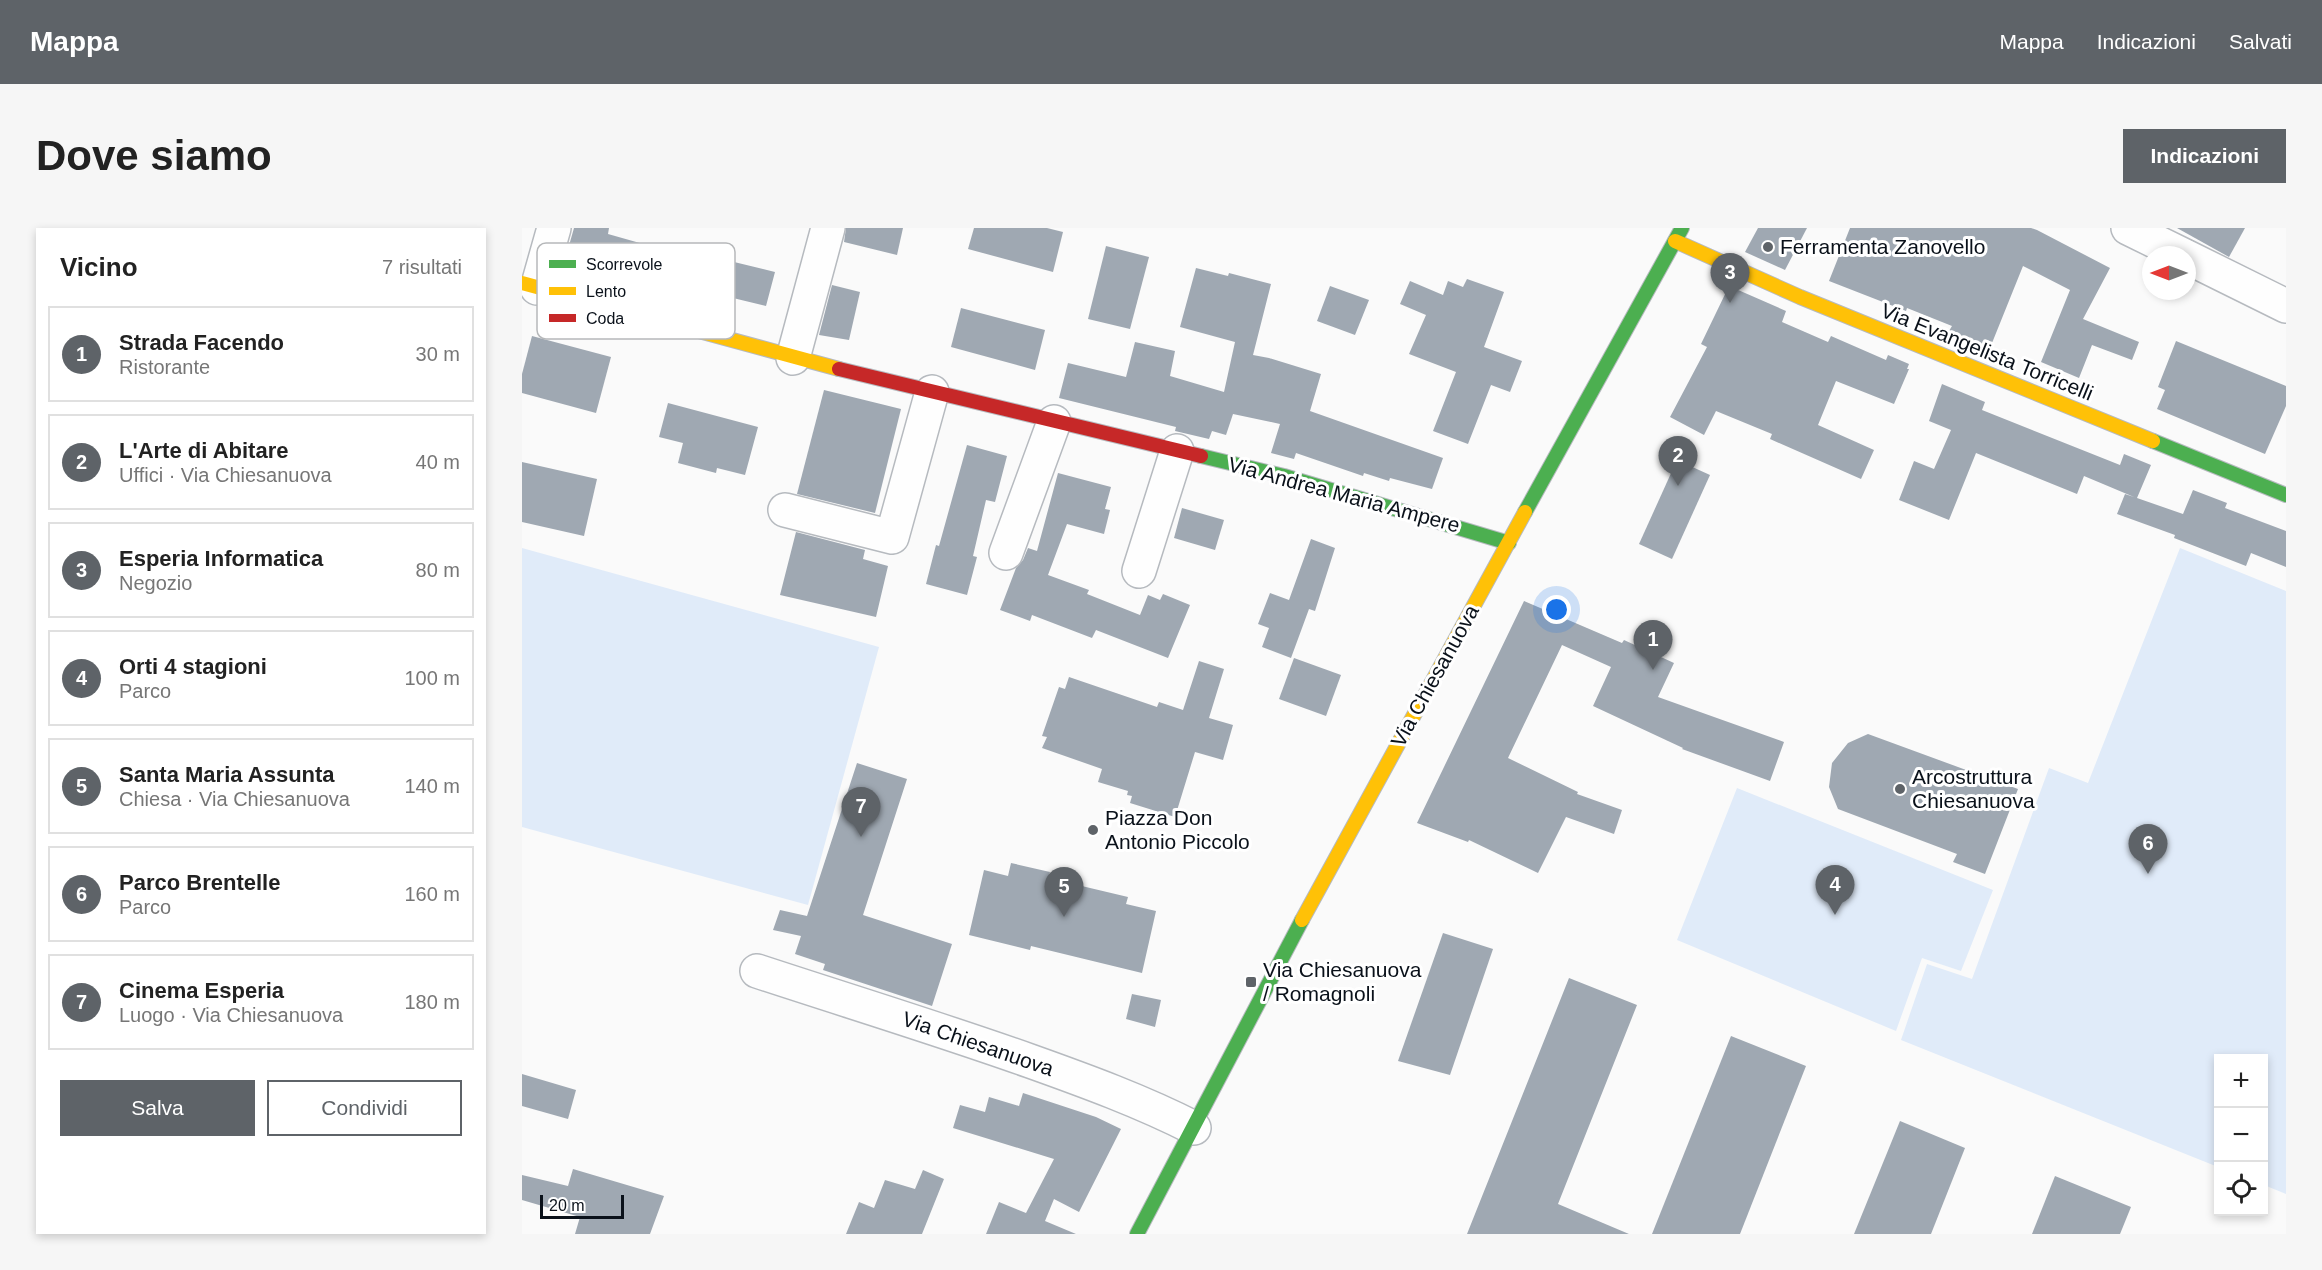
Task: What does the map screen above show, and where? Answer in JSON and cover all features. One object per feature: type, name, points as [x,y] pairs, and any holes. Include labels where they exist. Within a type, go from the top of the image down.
[{"type":"street","name":"Via Andrea Maria Ampere","points":[[548,243],[554,228]]},
{"type":"street","points":[[794,358],[828,228]]},
{"type":"street","points":[[2128,228],[2165,246]]},
{"type":"street","name":"Via Evangelista Torricelli","points":[[1679,234],[1800,297],[2286,495]]},
{"type":"street","name":"Via Chiesanuova","points":[[1137,1234],[1284,951],[1679,234]]},
{"type":"street","points":[[2196,261],[2286,306]]},
{"type":"street","name":"Via Andrea Maria Ampere","points":[[530,285],[537,268]]},
{"type":"street","name":"Via Andrea Maria Ampere","points":[[725,339],[1054,422],[1284,476],[1509,543]]},
{"type":"street","points":[[785,510],[892,537],[932,392]]},
{"type":"street","points":[[1006,554],[1054,422]]},
{"type":"street","points":[[1139,571],[1177,451]]},
{"type":"street","name":"Via Chiesanuova","points":[[757,971],[982,1044],[1100,1086],[1159,1110],[1194,1128]]},
{"type":"shaded area","points":[[522,548],[879,647],[808,905],[522,827]]},
{"type":"shaded area","points":[[2180,548],[2286,591],[2286,1194],[2268,1187],[2268,1054],[2214,1054],[2214,1165],[1901,1040],[1927,964],[1972,979],[2049,768],[2088,783]]},
{"type":"shaded area","points":[[1737,788],[1993,890],[1961,971],[1922,958],[1896,1031],[1677,940]]},
{"type":"building","points":[[574,228],[609,228],[608,234],[640,243],[570,243]]},
{"type":"building","points":[[846,228],[903,228],[897,255],[844,242]]},
{"type":"building","points":[[974,228],[1047,228],[1063,232],[1053,272],[968,249]]},
{"type":"building","points":[[1758,228],[1807,228],[1785,270],[1745,252]]},
{"type":"building","points":[[1850,228],[2031,228],[2037,230],[2110,268],[2083,319],[2139,342],[2132,360],[2092,345],[2079,378],[2041,362],[2070,290],[2023,266],[1990,348],[1949,331],[1952,326],[1829,281]]},
{"type":"building","points":[[2177,228],[2245,228],[2229,257]]},
{"type":"building","points":[[1106,246],[1149,257],[1130,329],[1088,319]]},
{"type":"building","points":[[735,262],[775,272],[766,306],[735,298]]},
{"type":"building","points":[[1196,268],[1228,276],[1229,273],[1271,284],[1253,355],[1321,374],[1310,411],[1443,458],[1432,489],[1390,478],[1389,481],[1364,473],[1363,476],[1296,453],[1294,459],[1271,453],[1280,424],[1233,414],[1226,435],[1212,431],[1209,439],[1175,431],[1176,427],[1059,398],[1068,363],[1126,377],[1135,342],[1175,351],[1170,376],[1224,392],[1235,342],[1180,327]]},
{"type":"building","points":[[1467,279],[1504,292],[1484,347],[1522,361],[1510,392],[1491,385],[1468,444],[1433,431],[1456,372],[1409,354],[1426,315],[1400,304],[1410,281],[1443,295],[1448,281],[1463,287]]},
{"type":"building","points":[[832,285],[860,292],[849,340],[819,335]]},
{"type":"building","points":[[1330,286],[1369,300],[1355,335],[1317,321]]},
{"type":"building","points":[[1729,286],[1786,311],[1782,322],[1828,342],[1831,336],[1886,360],[1888,355],[1909,364],[1894,404],[1836,381],[1818,425],[1874,450],[1861,479],[1770,439],[1772,434],[1716,411],[1704,435],[1670,417],[1707,347],[1701,344]]},
{"type":"building","points":[[961,308],[1045,330],[1035,370],[951,347]]},
{"type":"building","points":[[532,336],[611,357],[596,413],[522,393],[522,374]]},
{"type":"building","points":[[2176,341],[2286,386],[2286,406],[2265,454],[2157,409],[2165,390],[2158,387]]},
{"type":"building","points":[[1942,384],[1985,402],[1982,410],[2120,465],[2124,454],[2151,465],[2137,498],[2183,514],[2193,490],[2227,503],[2225,508],[2286,531],[2286,567],[2251,553],[2246,566],[2174,538],[2175,535],[2117,514],[2125,494],[2134,497],[2084,476],[2077,494],[1976,453],[1949,520],[1899,500],[1914,461],[1934,469],[1951,430],[1929,421]]},
{"type":"building","points":[[824,390],[901,409],[875,513],[797,494]]},
{"type":"building","points":[[668,403],[758,427],[745,475],[717,468],[716,473],[678,463],[683,443],[659,437]]},
{"type":"building","points":[[967,445],[1007,456],[995,502],[986,500],[973,556],[977,557],[967,595],[926,584]]},
{"type":"building","points":[[1677,460],[1710,475],[1672,559],[1639,544]]},
{"type":"building","points":[[522,462],[597,479],[584,536],[522,522]]},
{"type":"building","points":[[1058,473],[1111,487],[1105,509],[1110,510],[1104,534],[1067,524],[1048,575],[1089,590],[1087,594],[1140,615],[1148,595],[1160,600],[1163,594],[1190,605],[1168,658],[1096,630],[1092,638],[1032,615],[1030,621],[1000,610],[1016,568],[1023,560],[1028,548],[1037,551]]},
{"type":"building","points":[[1182,508],[1224,520],[1215,550],[1174,538]]},
{"type":"building","points":[[796,532],[865,550],[863,559],[888,566],[876,617],[780,595]]},
{"type":"building","points":[[1311,539],[1335,548],[1315,611],[1309,609],[1291,658],[1262,647],[1269,628],[1258,624],[1270,593],[1289,600]]},
{"type":"building","points":[[1524,601],[1622,643],[1624,640],[1674,663],[1658,697],[1784,742],[1770,781],[1682,749],[1593,706],[1611,667],[1562,645],[1508,758],[1578,792],[1577,794],[1622,810],[1614,834],[1566,817],[1538,873],[1469,840],[1468,842],[1417,823]]},
{"type":"building","points":[[1294,658],[1341,675],[1326,716],[1279,699]]},
{"type":"building","points":[[1199,661],[1224,669],[1209,718],[1233,725],[1223,760],[1195,752],[1175,817],[1130,803],[1132,796],[1127,795],[1128,791],[1098,782],[1102,769],[1042,748],[1047,737],[1042,736],[1059,687],[1065,689],[1069,677],[1157,707],[1159,702],[1183,710]]},
{"type":"building","name":"Arcostruttura Chiesanuova","points":[[1868,734],[2018,789],[1985,874],[1953,862],[1957,854],[1838,809],[1829,787],[1832,763],[1848,743]]},
{"type":"building","points":[[857,763],[907,779],[863,915],[952,944],[932,1006],[823,970],[825,964],[795,954],[801,936],[773,930],[780,910],[807,916]]},
{"type":"building","points":[[1011,863],[1050,872],[1048,878],[1128,897],[1126,904],[1156,911],[1142,973],[1031,946],[1030,950],[969,935],[984,870],[1008,876]]},
{"type":"building","points":[[1443,933],[1493,949],[1450,1075],[1398,1061]]},
{"type":"building","points":[[1569,978],[1637,1005],[1558,1204],[1629,1234],[1467,1234]]},
{"type":"building","points":[[1132,994],[1161,1000],[1155,1027],[1126,1019]]},
{"type":"building","points":[[1731,1036],[1806,1066],[1740,1234],[1652,1234]]},
{"type":"building","points":[[522,1074],[576,1090],[568,1119],[522,1106]]},
{"type":"building","points":[[1023,1093],[1096,1117],[1121,1129],[1079,1212],[1054,1199],[1045,1221],[1076,1234],[986,1234],[999,1202],[1026,1213],[1054,1159],[953,1128],[960,1105],[985,1112],[989,1097],[1019,1106]]},
{"type":"building","points":[[1900,1121],[1965,1148],[1931,1234],[1854,1234]]},
{"type":"building","points":[[573,1169],[664,1196],[650,1234],[575,1234],[580,1217],[522,1200],[522,1175],[568,1186]]},
{"type":"building","points":[[923,1170],[944,1179],[922,1234],[846,1234],[859,1202],[874,1208],[885,1180],[915,1189]]},
{"type":"building","points":[[2055,1176],[2131,1207],[2120,1234],[2032,1234]]},
{"type":"traffic: fast","points":[[1525,512],[1682,228]]},
{"type":"traffic: fast","points":[[2153,441],[2286,495]]},
{"type":"traffic: fast","points":[[1201,456],[1284,476],[1509,543]]},
{"type":"traffic: fast","points":[[1137,1234],[1302,920]]},
{"type":"traffic: slow","points":[[1675,241],[1800,297],[2153,441]]},
{"type":"traffic: slow","points":[[522,283],[537,287]]},
{"type":"traffic: slow","points":[[728,339],[839,369]]},
{"type":"traffic: slow","points":[[1302,920],[1525,512]]},
{"type":"traffic: jam","points":[[839,369],[1201,456]]},
{"type":"place","name":"Ferramenta Zanovello","points":[[1768,247]]},
{"type":"place","name":"Esperia Informatica","points":[[1730,303]]},
{"type":"place","name":"L'Arte di Abitare","points":[[1678,486]]},
{"type":"place","name":"Strada Facendo","points":[[1653,670]]},
{"type":"place","name":"Arcostruttura Chiesanuova","points":[[1900,789]]},
{"type":"place","name":"Piazza Don Antonio Piccolo","points":[[1093,830]]},
{"type":"place","name":"Cinema Esperia","points":[[861,837]]},
{"type":"place","name":"Parco Brentelle","points":[[2148,874]]},
{"type":"place","name":"Orti 4 stagioni","points":[[1835,915]]},
{"type":"place","name":"Santa Maria Assunta","points":[[1064,917]]},
{"type":"place","name":"Via Chiesanuova / Romagnoli","points":[[1251,982]]}]
